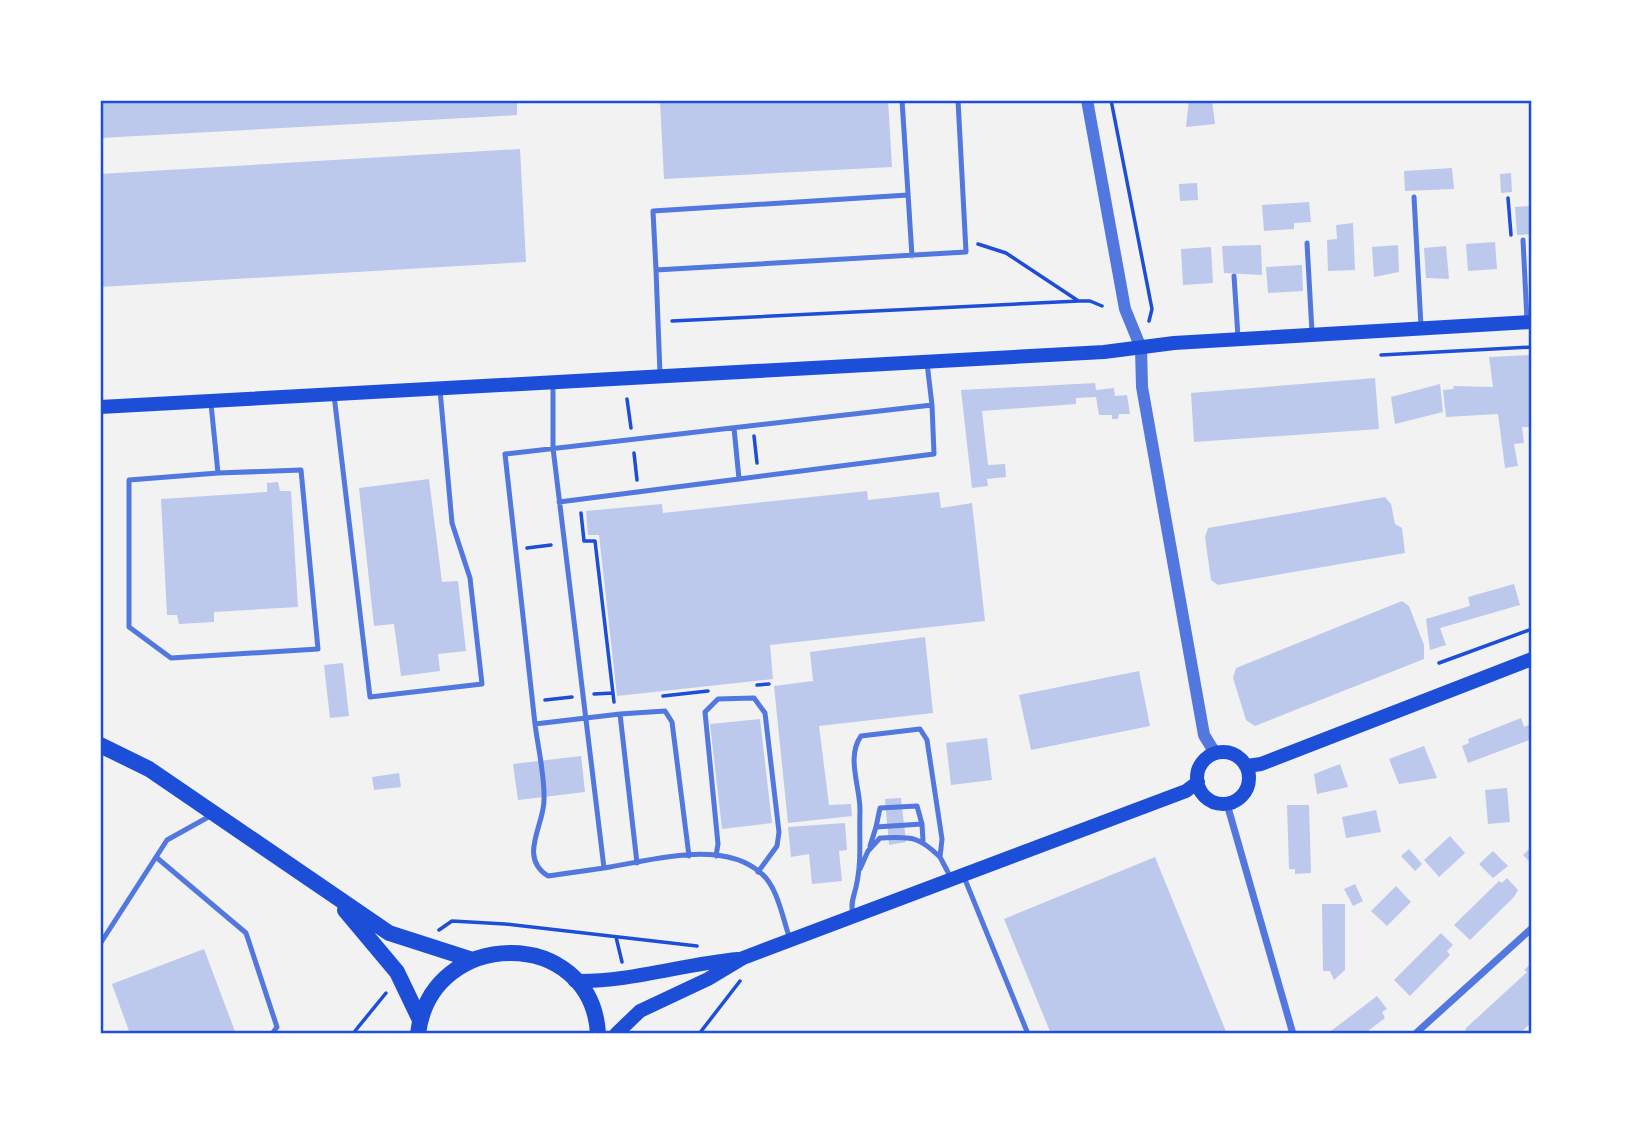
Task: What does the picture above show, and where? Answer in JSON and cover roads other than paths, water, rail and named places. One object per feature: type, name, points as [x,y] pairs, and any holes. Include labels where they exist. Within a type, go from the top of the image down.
[{"type":"main road","points":[[100,407],[1141,348],[1174,343],[1530,323]]},
{"type":"main road","points":[[1247,766],[1261,764],[1532,659]]},
{"type":"main road","points":[[100,745],[149,769],[389,933],[473,960]]},
{"type":"main road","points":[[616,1034],[640,1011],[708,979],[743,958],[1186,791],[1198,782],[1203,762],[1215,753],[1234,754],[1247,766],[1247,790],[1235,802],[1227,804],[1205,796],[1198,782]]},
{"type":"main road","points":[[335,897],[397,972],[419,1027]]},
{"type":"main road","points":[[419,1027],[428,1000],[453,971],[473,960],[502,953],[521,953],[561,967],[575,981],[590,1002],[598,1034]]},
{"type":"main road","points":[[575,981],[626,979],[699,962],[743,958]]},
{"type":"street","points":[[1087,100],[1125,309],[1141,348],[1141,380],[1204,735],[1215,753]]},
{"type":"street","points":[[1227,804],[1293,1034]]},
{"type":"street","points":[[1415,1034],[1532,928]]},
{"type":"lane","points":[[902,100],[912,256]]},
{"type":"lane","points":[[656,270],[966,252],[958,100]]},
{"type":"lane","points":[[660,374],[653,211],[908,195]]},
{"type":"lane","points":[[1414,197],[1422,329]]},
{"type":"lane","points":[[1522,240],[1530,323]]},
{"type":"lane","points":[[1307,243],[1312,335]]},
{"type":"lane","points":[[1234,276],[1238,340]]},
{"type":"lane","points":[[559,502],[934,454],[927,359]]},
{"type":"lane","points":[[553,380],[553,448],[604,868]]},
{"type":"lane","points":[[334,393],[370,697],[482,684],[470,578],[452,523],[440,387]]},
{"type":"lane","points":[[211,401],[218,473]]},
{"type":"lane","points":[[790,939],[772,888],[758,872],[735,858],[689,856],[548,876],[535,864],[533,844],[545,801],[505,454],[932,405]]},
{"type":"lane","points":[[734,428],[739,479]]},
{"type":"lane","points":[[301,470],[318,649],[171,658],[129,627],[129,480],[218,473],[301,470]]},
{"type":"lane","points":[[716,856],[718,844],[705,712],[718,699],[754,698],[765,713],[779,832],[777,846],[758,872]]},
{"type":"lane","points":[[535,723],[665,711],[672,722],[689,856]]},
{"type":"lane","points":[[620,714],[637,863]]},
{"type":"lane","points":[[854,915],[851,906],[859,871],[860,805],[854,756],[855,745],[861,736],[919,729],[927,740],[942,839],[940,857]]},
{"type":"lane","points":[[859,871],[869,850],[880,808],[916,806],[922,824],[923,841]]},
{"type":"lane","points":[[100,944],[167,840],[216,813]]},
{"type":"lane","points":[[876,827],[922,824]]},
{"type":"lane","points":[[869,850],[880,838],[913,836],[923,841],[957,876],[1028,1034]]},
{"type":"lane","points":[[156,858],[246,933],[277,1027],[272,1034]]}]
